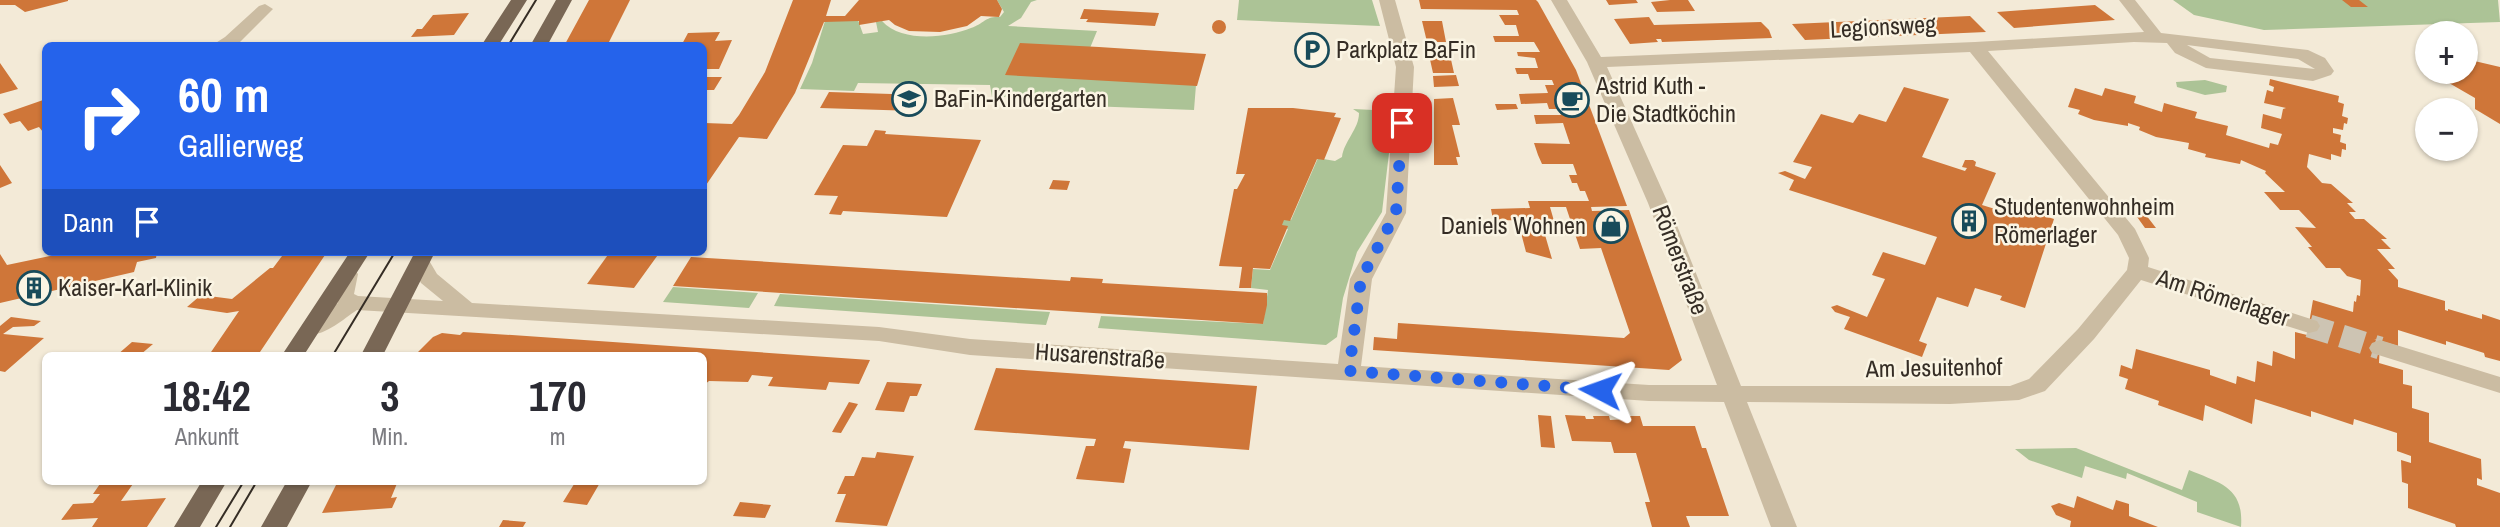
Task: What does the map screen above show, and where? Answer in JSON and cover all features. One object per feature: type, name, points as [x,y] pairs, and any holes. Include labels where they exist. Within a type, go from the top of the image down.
[{"type":"main road","points":[[492,42],[519,0]]},
{"type":"main road","points":[[540,42],[564,0]]},
{"type":"main road","points":[[295,352],[358,256]]},
{"type":"main road","points":[[374,352],[423,257]]},
{"type":"main road","points":[[187,527],[213,485]]},
{"type":"main road","points":[[274,527],[298,485]]},
{"type":"street","points":[[1349,371],[1361,279],[1396,213],[1405,67],[1387,0]]},
{"type":"street","name":"Römerstraße","points":[[1559,0],[1596,62],[1667,222],[1784,527]]},
{"type":"street","points":[[2127,2],[2164,38]]},
{"type":"street","points":[[229,42],[265,9]]},
{"type":"street","name":"Legionsweg","points":[[1596,62],[2164,38],[2302,54],[2319,62],[2325,71],[2313,76],[2206,63],[2164,38]]},
{"type":"street","points":[[1976,47],[2128,233],[2139,258],[2137,271]]},
{"type":"street","points":[[423,257],[429,278],[467,310]]},
{"type":"street","name":"Am Römerlager","points":[[2137,271],[2309,326]]},
{"type":"street","name":"Am Jesuitenhof","points":[[1734,396],[2011,394],[2037,384],[2086,334],[2137,271]]},
{"type":"street","points":[[311,329],[353,303],[343,296],[347,274]]},
{"type":"street","name":"Husarenstraße","points":[[353,303],[879,334],[970,347],[1649,393],[1734,396]]},
{"type":"street","points":[[2380,348],[2500,385]]},
{"type":"green space","points":[[997,0],[1037,0],[1031,2],[1021,18],[1008,26],[1097,31],[1090,48],[1196,85],[1194,110],[1007,103],[1008,97],[992,97],[990,85],[858,83],[854,91],[800,89],[812,63],[825,21],[858,20],[863,34],[878,32],[876,22],[882,21],[901,33],[938,36],[1000,17],[1004,12]]},
{"type":"green space","points":[[1239,0],[1372,0],[1380,26],[1237,20]]},
{"type":"green space","points":[[2173,0],[2498,0],[2500,22],[2415,21],[2415,25],[2264,30],[2194,15]]},
{"type":"green space","points":[[2205,80],[2227,86],[2226,92],[2205,95],[2177,87],[2176,82]]},
{"type":"green space","points":[[1353,109],[1394,111],[1382,212],[1357,252],[1343,298],[1337,337],[1326,345],[1098,328],[1101,316],[1263,324],[1268,290],[1251,288],[1253,269],[1270,270],[1288,229],[1278,227],[1281,219],[1291,220],[1318,158],[1335,161],[1342,157],[1358,119],[1359,113]]},
{"type":"green space","points":[[673,287],[758,293],[749,308],[663,302]]},
{"type":"green space","points":[[780,294],[1050,312],[1046,325],[774,306]]},
{"type":"green space","points":[[2076,448],[2182,490],[2189,470],[2220,483],[2228,488],[2238,503],[2241,527],[2197,512],[2197,502],[2127,473],[2126,479],[2085,466],[2082,478],[2029,460],[2015,449]]},
{"type":"building","points":[[0,0],[68,1],[25,12],[15,5],[0,5]]},
{"type":"building","points":[[589,0],[630,0],[609,42],[566,42]]},
{"type":"building","points":[[793,0],[831,0],[826,16],[845,16],[859,0],[997,0],[1002,9],[999,17],[981,16],[967,26],[940,32],[909,31],[889,20],[859,25],[859,21],[824,22],[795,93],[767,139],[739,137],[707,184],[707,123],[732,124],[765,72]]},
{"type":"building","points":[[1419,0],[1538,2],[1576,70],[1627,206],[1591,207],[1592,211],[1629,210],[1682,360],[1669,370],[1373,350],[1374,337],[1397,339],[1398,323],[1624,338],[1630,333],[1601,248],[1580,249],[1566,207],[1550,207],[1554,221],[1493,220],[1491,209],[1530,208],[1528,201],[1589,201],[1585,191],[1580,191],[1577,183],[1572,183],[1569,175],[1577,175],[1573,164],[1542,164],[1538,155],[1534,143],[1570,144],[1563,123],[1536,124],[1534,115],[1561,115],[1558,109],[1549,109],[1547,103],[1521,104],[1519,94],[1548,93],[1545,85],[1554,85],[1552,80],[1530,80],[1528,74],[1517,74],[1515,68],[1538,68],[1535,58],[1518,56],[1517,52],[1540,52],[1534,42],[1495,42],[1493,36],[1519,36],[1516,25],[1505,25],[1499,15],[1519,15],[1517,10],[1421,9]]},
{"type":"building","points":[[1606,0],[1636,0],[1638,3],[1609,5]]},
{"type":"building","points":[[1688,0],[1695,11],[1657,12],[1651,2]]},
{"type":"building","points":[[2342,0],[2359,0],[2368,7],[2351,7]]},
{"type":"building","points":[[2095,5],[2115,20],[2014,28],[1997,12]]},
{"type":"building","points":[[1084,9],[1159,13],[1155,26],[1086,22],[1088,19],[1080,19]]},
{"type":"building","points":[[469,13],[454,35],[411,37],[417,29],[422,29],[433,15]]},
{"type":"building","points":[[1970,16],[1986,32],[1805,40],[1792,24]]},
{"type":"building","points":[[1649,17],[1654,25],[1761,22],[1772,38],[1662,42],[1661,39],[1656,39],[1658,42],[1630,44],[1614,19]]},
{"type":"building","points":[[1219,20],[1224,22],[1224,32],[1219,34],[1214,32],[1212,27],[1214,22]]},
{"type":"building","points":[[1422,21],[1442,21],[1446,42],[1427,42]]},
{"type":"building","points":[[720,32],[715,41],[732,40],[719,69],[707,69],[707,42],[683,42],[688,33]]},
{"type":"building","points":[[1020,43],[1206,54],[1197,86],[1005,75]]},
{"type":"building","points":[[1429,55],[1450,55],[1454,73],[1433,73]]},
{"type":"building","points":[[2478,62],[2500,67],[2500,124],[2478,111],[2478,98],[2451,84],[2478,84]]},
{"type":"building","points":[[0,63],[18,89],[0,94]]},
{"type":"building","points":[[1456,75],[1459,86],[1434,87],[1433,76]]},
{"type":"building","points":[[707,77],[722,77],[714,90],[707,90]]},
{"type":"building","points":[[2270,79],[2339,96],[2338,102],[2344,104],[2342,116],[2348,118],[2347,124],[2344,123],[2343,130],[2333,128],[2333,133],[2341,135],[2340,142],[2346,144],[2346,150],[2342,149],[2341,157],[2331,154],[2331,160],[2309,154],[2307,167],[2322,183],[2331,184],[2353,203],[2347,203],[2356,212],[2349,212],[2355,219],[2364,219],[2387,239],[2381,239],[2391,249],[2377,249],[2395,269],[2388,269],[2398,280],[2398,287],[2445,301],[2445,310],[2448,311],[2482,319],[2482,314],[2500,320],[2500,361],[2446,341],[2446,345],[2398,330],[2398,346],[2374,339],[2380,342],[2379,363],[2403,370],[2403,384],[2412,386],[2412,408],[2429,413],[2429,442],[2481,459],[2482,480],[2477,478],[2477,485],[2500,493],[2500,527],[2456,527],[2455,524],[2408,508],[2408,484],[2402,482],[2401,460],[2411,463],[2411,456],[2397,451],[2397,433],[2354,419],[2353,425],[2311,411],[2311,417],[2255,399],[2252,424],[2205,405],[2203,421],[2158,405],[2159,401],[2125,389],[2128,379],[2119,376],[2121,365],[2132,369],[2136,349],[2210,370],[2210,375],[2236,384],[2237,376],[2255,382],[2257,361],[2272,366],[2273,351],[2295,359],[2295,332],[2307,335],[2313,300],[2353,312],[2354,301],[2356,302],[2357,295],[2360,296],[2361,280],[2347,276],[2340,268],[2326,268],[2295,227],[2316,228],[2299,210],[2280,210],[2264,192],[2285,192],[2266,171],[2241,160],[2240,164],[2205,157],[2206,154],[2188,149],[2189,143],[2156,137],[2128,123],[2128,126],[2094,120],[2078,114],[2080,110],[2068,107],[2075,88],[2102,96],[2105,88],[2136,96],[2134,103],[2162,112],[2164,103],[2197,112],[2195,118],[2228,126],[2226,135],[2269,148],[2270,143],[2278,145],[2282,134],[2261,128],[2263,114],[2281,119],[2283,109],[2286,108],[2264,103],[2267,90],[2273,92],[2274,87],[2269,85]]},
{"type":"building","name":"Studentenwohnheim Römerlager","points":[[1904,87],[1949,99],[1922,157],[1965,171],[1967,168],[1962,167],[1965,160],[1973,160],[1976,162],[1975,166],[1996,173],[1982,205],[2021,217],[2022,214],[2017,212],[2020,205],[2026,204],[2032,207],[2032,212],[2054,219],[2025,308],[2000,300],[2002,296],[1975,288],[1968,307],[1937,297],[1919,341],[1927,344],[1922,357],[1844,329],[1850,317],[1835,312],[1831,307],[1837,305],[1867,317],[1885,279],[1872,275],[1883,252],[1925,265],[1937,237],[1789,190],[1794,180],[1778,173],[1785,171],[1805,179],[1812,167],[1793,162],[1821,114],[1853,123],[1859,114],[1886,122]]},
{"type":"building","points":[[829,92],[923,95],[915,111],[820,108]]},
{"type":"building","points":[[1453,98],[1460,125],[1452,125],[1460,157],[1456,157],[1458,165],[1434,165],[1434,99]]},
{"type":"building","points":[[42,100],[42,131],[39,127],[28,131],[20,121],[10,124],[3,114]]},
{"type":"building","points":[[1495,104],[1516,104],[1518,109],[1497,110]]},
{"type":"building","points":[[1248,108],[1293,108],[1336,113],[1334,117],[1341,118],[1324,160],[1317,159],[1290,221],[1284,220],[1282,225],[1288,226],[1270,269],[1253,268],[1251,288],[1239,288],[1242,267],[1219,266],[1234,189],[1237,189],[1245,174],[1236,174]]},
{"type":"building","points":[[875,130],[886,131],[885,134],[981,140],[947,217],[843,211],[841,215],[829,214],[838,196],[814,195],[843,145],[867,146]]},
{"type":"building","points":[[0,165],[12,183],[0,188]]},
{"type":"building","points":[[1053,180],[1070,181],[1067,190],[1049,189]]},
{"type":"building","points":[[2135,214],[2146,215],[2156,228],[2145,228]]},
{"type":"building","points":[[1543,228],[1552,259],[1526,252],[1520,229]]},
{"type":"building","name":"Kaiser-Karl-Klinik","points":[[0,254],[7,265],[50,256],[156,256],[137,262],[134,272],[0,303]]},
{"type":"building","points":[[282,256],[324,256],[260,352],[211,352],[239,311],[227,313],[187,307],[201,295],[232,299],[273,268]]},
{"type":"building","points":[[607,256],[657,256],[634,288],[587,284]]},
{"type":"building","points":[[691,257],[1070,281],[1071,277],[1103,279],[1102,283],[1267,293],[1267,305],[1263,324],[673,286]]},
{"type":"building","points":[[11,317],[41,321],[34,326],[13,327],[3,334],[44,338],[5,372],[0,371],[0,326]]},
{"type":"building","points":[[463,332],[870,360],[859,384],[829,382],[826,390],[768,386],[773,377],[752,375],[748,382],[707,383],[707,352],[418,352],[433,337],[442,333],[460,335]]},
{"type":"building","points":[[132,342],[153,344],[144,352],[120,352]]},
{"type":"building","points":[[996,368],[1257,386],[1249,450],[1125,441],[1123,448],[1131,449],[1124,483],[1076,479],[1086,446],[1094,446],[1096,439],[974,430]]},
{"type":"building","points":[[887,382],[922,384],[917,396],[910,396],[904,412],[875,410]]},
{"type":"building","points":[[849,402],[858,404],[841,433],[832,432]]},
{"type":"building","points":[[1538,415],[1551,416],[1555,448],[1541,447]]},
{"type":"building","points":[[1565,415],[1585,416],[1586,419],[1609,416],[1610,420],[1640,416],[1643,426],[1695,426],[1702,448],[1706,448],[1729,516],[1686,516],[1690,527],[1652,527],[1645,502],[1650,502],[1636,453],[1614,453],[1611,442],[1572,441]]},
{"type":"building","points":[[877,452],[914,456],[887,526],[835,522],[846,494],[837,494],[845,476],[854,476],[862,457],[875,458]]},
{"type":"building","points":[[99,485],[132,485],[121,501],[166,498],[147,527],[92,527],[98,518],[61,520],[73,504],[93,503],[100,494],[93,494]]},
{"type":"building","points":[[336,485],[396,485],[391,498],[397,497],[392,508],[322,513]]},
{"type":"building","points":[[574,485],[599,485],[587,505],[563,502]]},
{"type":"building","points":[[2077,496],[2113,510],[2116,500],[2129,504],[2129,516],[2158,527],[2070,527],[2071,521],[2056,515],[2051,506],[2059,503],[2074,508]]},
{"type":"building","points":[[740,502],[771,505],[765,518],[733,516]]},
{"type":"building","points":[[503,520],[526,522],[523,527],[499,527]]},
{"type":"tunnel","points":[[2309,326],[2380,348]]},
{"type":"tram line","points":[[510,42],[536,0]]},
{"type":"tram line","points":[[335,352],[393,256]]},
{"type":"tram line","points":[[216,527],[242,485]]},
{"type":"tram line","points":[[230,527],[255,485]]},
{"type":"place","name":"Parkplatz BaFin","points":[[1312,50]]},
{"type":"place","name":"BaFin-Kindergarten","points":[[909,99]]},
{"type":"place","name":"Astrid Kuth - Die Stadtköchin","points":[[1572,100]]},
{"type":"place","name":"Studentenwohnheim Römerlager","points":[[1969,221]]},
{"type":"place","name":"Daniels Wohnen","points":[[1611,226]]},
{"type":"place","name":"Kaiser-Karl-Klinik","points":[[34,288]]},
{"type":"route","points":[[1402,123],[1396,213],[1361,279],[1349,371],[1600,390]]}]
